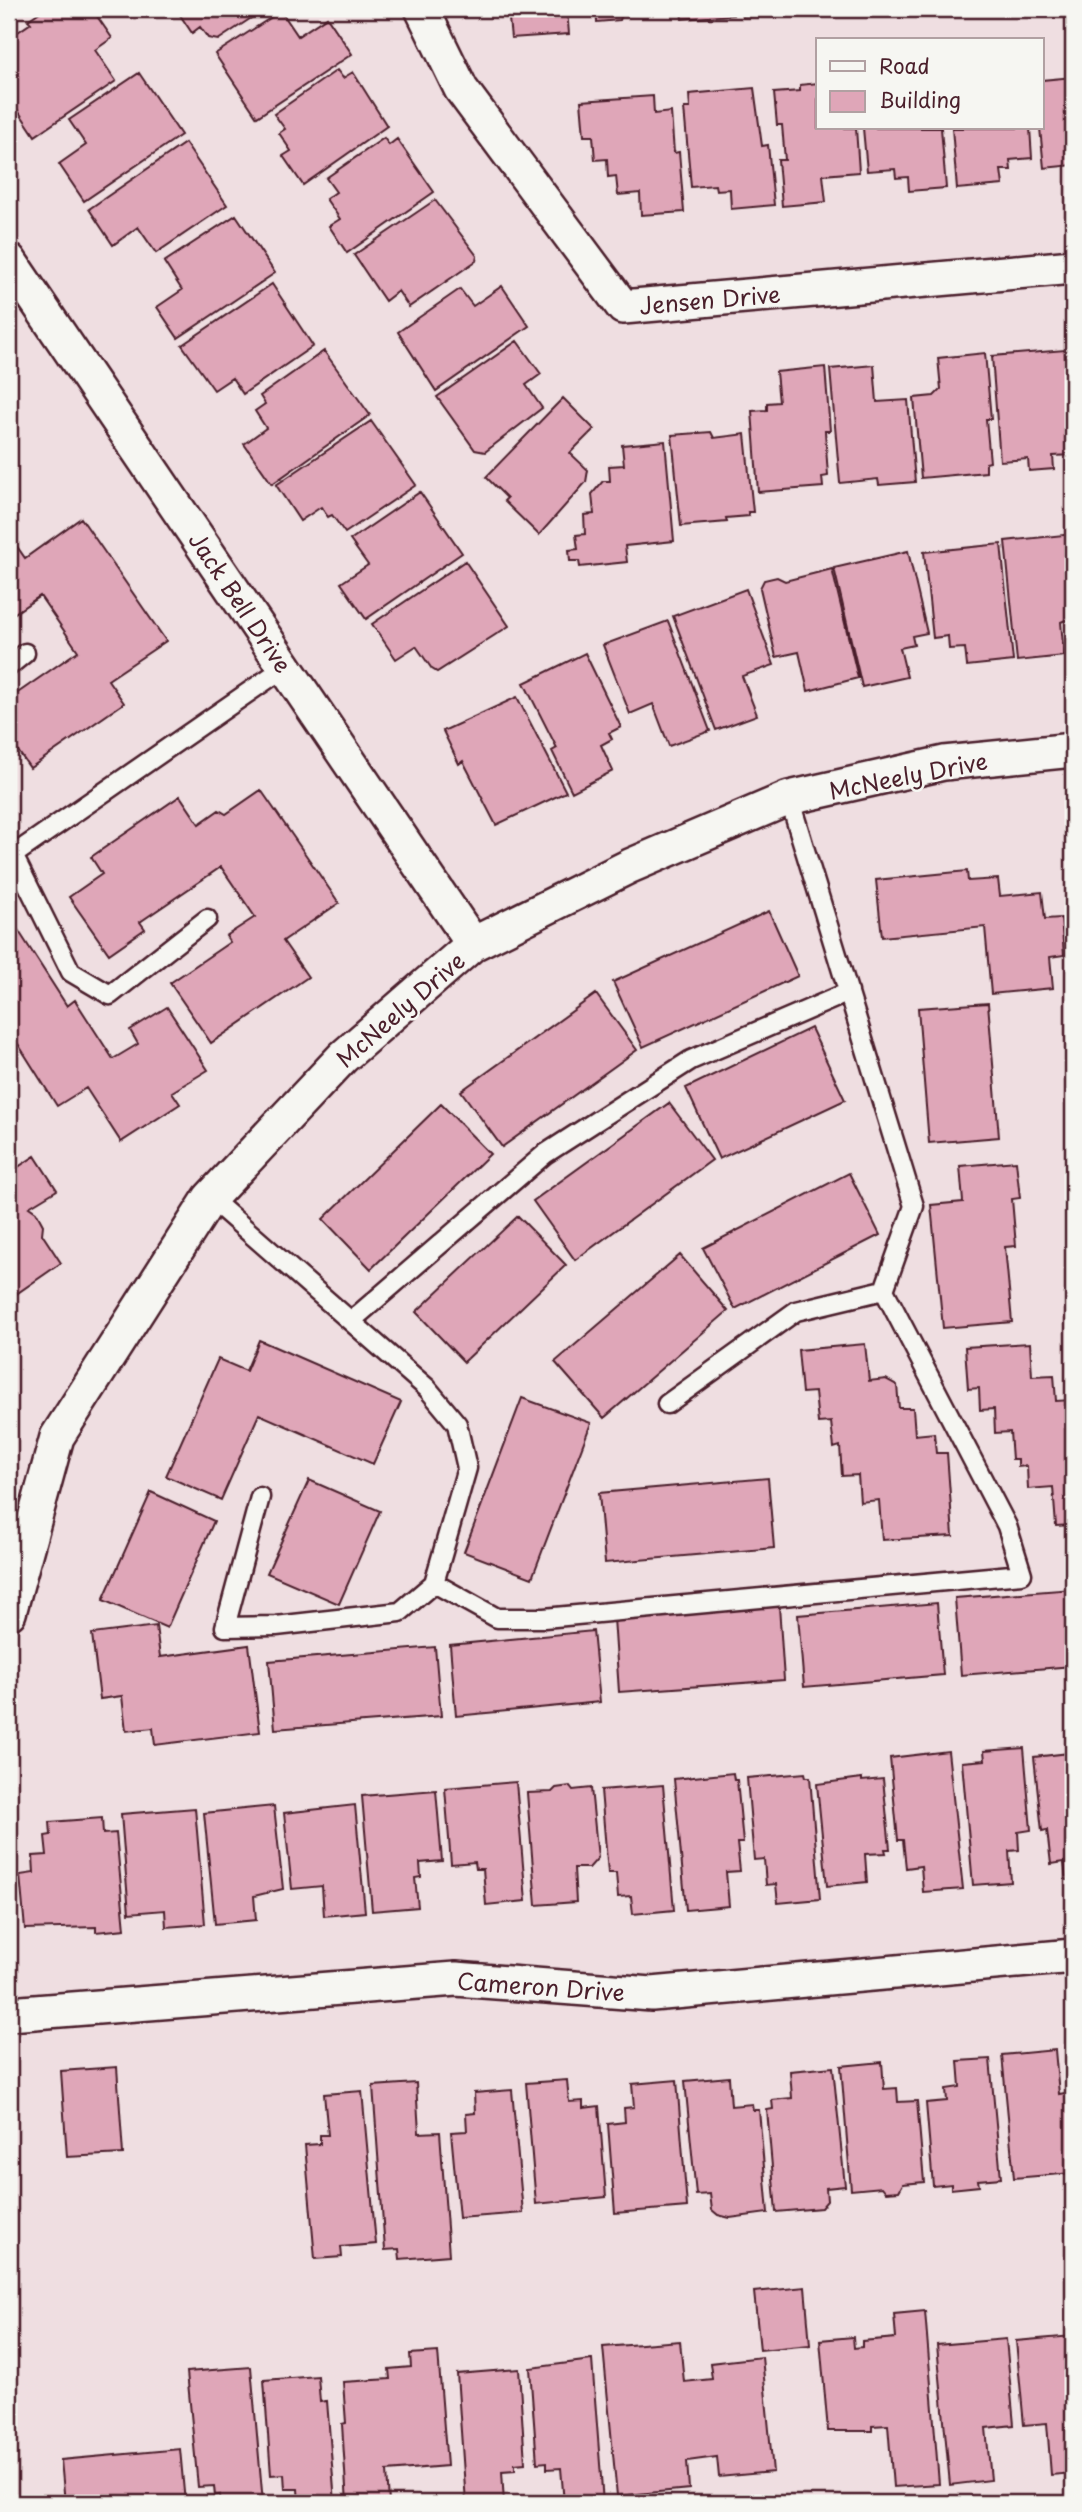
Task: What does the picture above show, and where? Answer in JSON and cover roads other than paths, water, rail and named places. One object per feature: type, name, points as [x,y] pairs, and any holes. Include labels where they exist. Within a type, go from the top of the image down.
[{"type":"street","name":"Jensen Drive","points":[[422,9],[461,89],[623,307],[1073,267]]},
{"type":"street","name":"Jack Bell Drive","points":[[9,260],[473,944]]},
{"type":"street","name":"McNeely Drive","points":[[9,1613],[18,1542],[57,1437],[209,1198],[343,1057],[473,944],[630,866],[789,798],[944,763],[1073,750]]},
{"type":"street","name":"Cameron Drive","points":[[9,2014],[456,1979],[652,1994],[1073,1956]]},
{"type":"lane","points":[[9,666],[25,653]]},
{"type":"lane","points":[[207,919],[110,995],[71,972],[10,853],[285,667]]},
{"type":"lane","points":[[434,1583],[497,1618],[544,1618],[1022,1574],[1007,1526],[884,1290],[914,1206],[789,798]]},
{"type":"lane","points":[[351,1321],[545,1154],[691,1060],[849,992]]},
{"type":"lane","points":[[209,1198],[426,1388],[457,1424],[467,1468],[434,1583],[400,1612],[276,1626],[225,1628],[260,1497]]},
{"type":"lane","points":[[667,1404],[796,1311],[884,1290]]}]
